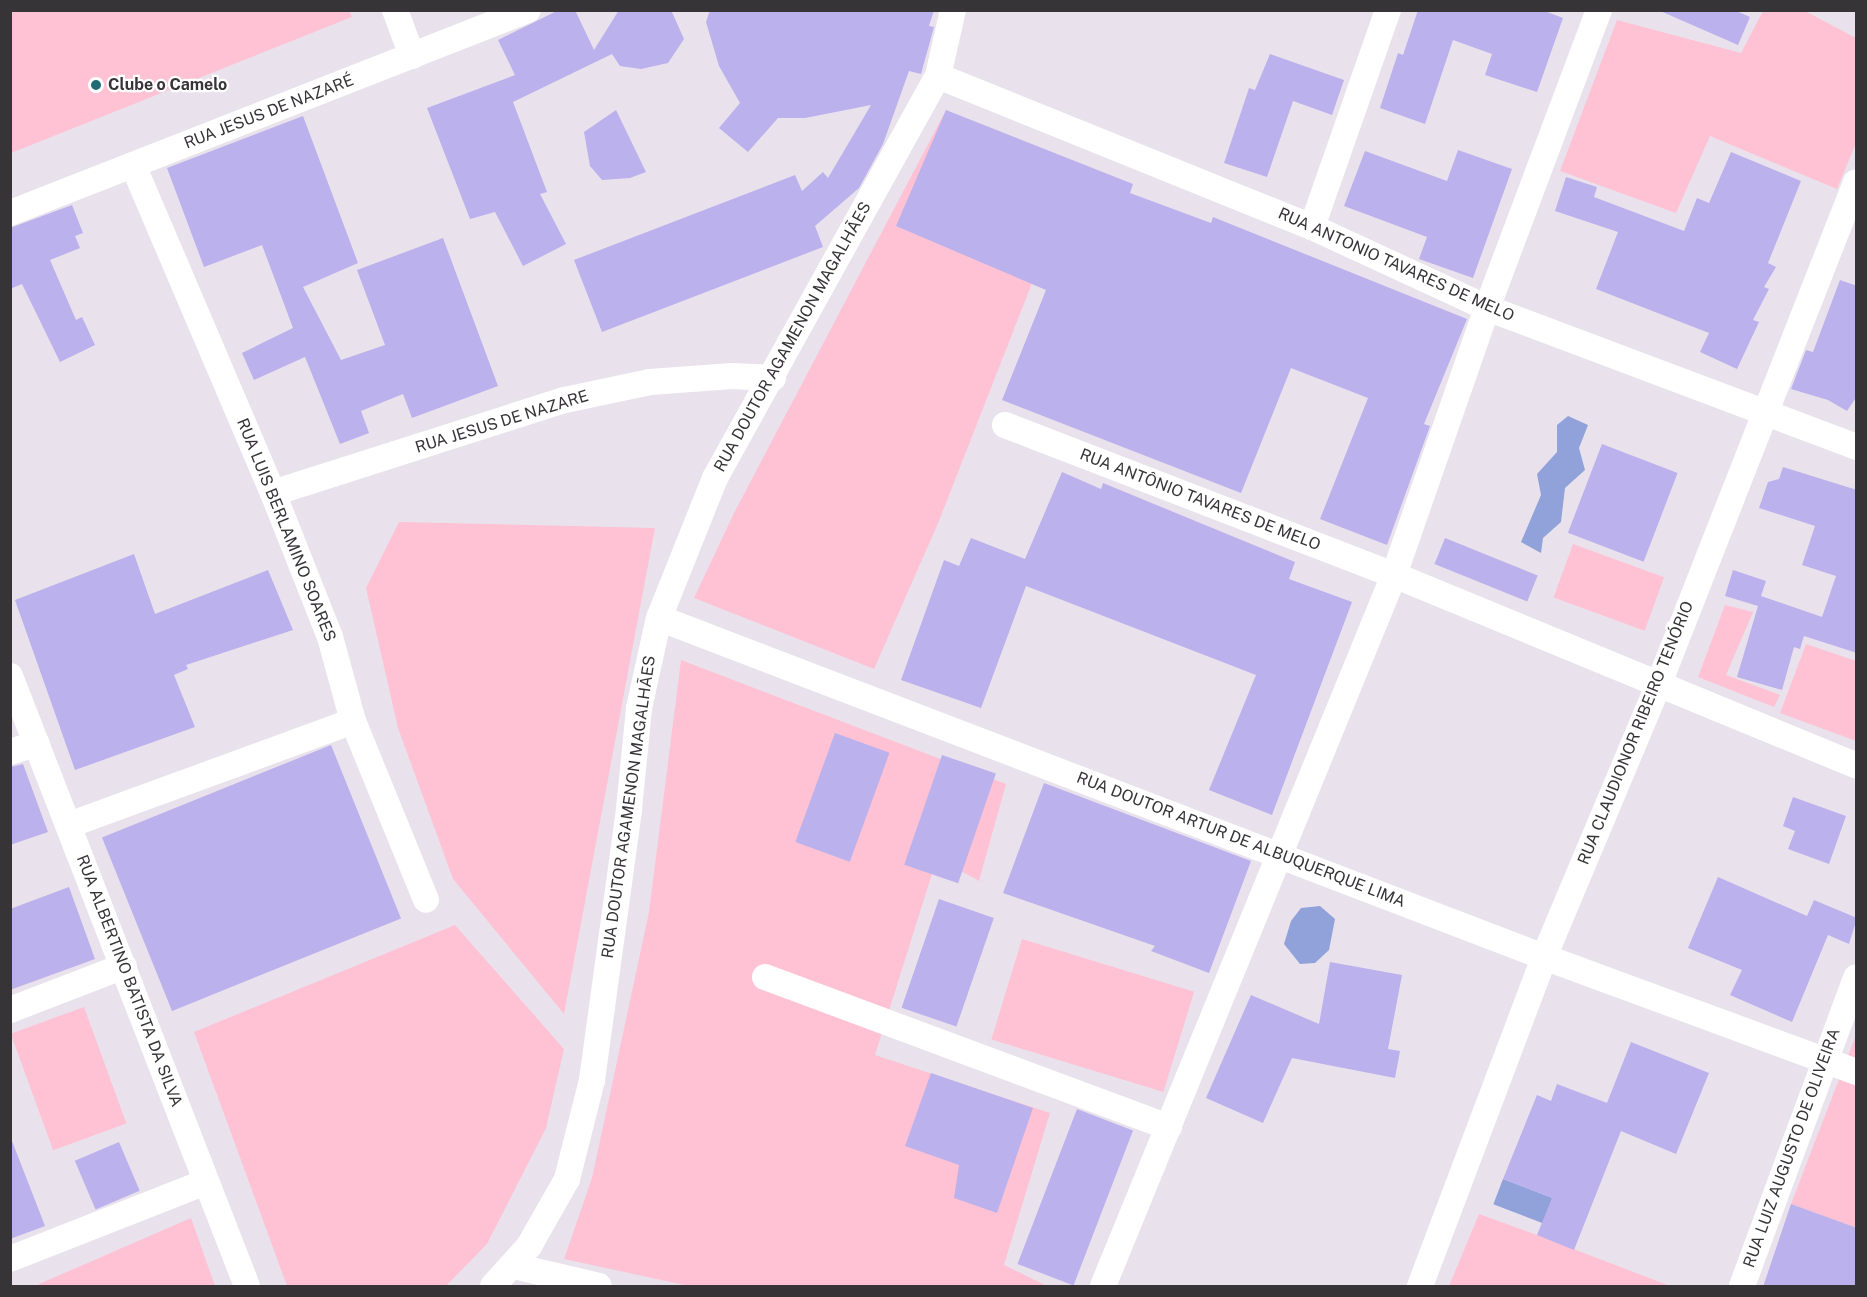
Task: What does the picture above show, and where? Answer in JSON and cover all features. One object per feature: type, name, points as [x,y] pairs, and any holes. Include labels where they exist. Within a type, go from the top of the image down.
[{"type":"street","points":[[394,10],[412,56]]},
{"type":"street","name":"RUA JESUS DE NAZARÉ","points":[[10,213],[528,10]]},
{"type":"street","name":"RUA DOUTOR AGAMENON MAGALHÃES","points":[[493,1287],[514,1266],[543,1225],[567,1179],[592,1080],[629,809],[639,708],[659,618],[715,477],[773,378],[938,76],[953,10]]},
{"type":"street","points":[[1312,226],[1388,10]]},
{"type":"street","points":[[1103,1287],[1277,854],[1394,575],[1487,308],[1599,10]]},
{"type":"street","name":"RUA ANTONIO TAVARES DE MELO","points":[[938,76],[1312,226],[1487,308],[1857,447]]},
{"type":"street","name":"RUA LUIS BERLAMINO SOARES","points":[[133,165],[273,494],[330,637],[353,721],[426,900]]},
{"type":"street","name":"RUA CLAUDIONOR RIBEIRO TENÓRIO","points":[[1420,1287],[1544,957],[1658,686],[1764,412],[1857,182]]},
{"type":"street","name":"RUA JESUS DE NAZARE","points":[[273,494],[565,400],[650,382],[732,376],[773,378]]},
{"type":"street","name":"RUA ANTÔNIO TAVARES DE MELO","points":[[1005,425],[1394,575],[1658,686]]},
{"type":"street","name":"RUA DOUTOR ARTUR DE ALBUQUERQUE LIMA","points":[[659,618],[1544,957],[1857,1072]]},
{"type":"street","name":"RUA ALBERTINO BATISTA DA SILVA","points":[[10,676],[247,1287]]},
{"type":"street","points":[[1658,686],[1857,765]]},
{"type":"street","points":[[69,825],[353,721]]},
{"type":"street","points":[[10,752],[36,742]]},
{"type":"street","points":[[10,1010],[124,966]]},
{"type":"street","points":[[765,977],[1169,1127]]},
{"type":"street","name":"RUA LUIZ AUGUSTO DE OLIVEIRA","points":[[1742,1287],[1824,1059],[1857,977]]},
{"type":"street","points":[[10,1259],[205,1182]]},
{"type":"street","points":[[514,1266],[599,1287]]},
{"type":"shaded area","name":"Clube o Camelo","points":[[11,10],[349,10],[352,17],[11,153]]},
{"type":"shaded area","points":[[1763,11],[1805,11],[1856,38],[1856,143],[1837,189],[1710,136],[1676,213],[1560,171],[1617,20],[1741,53]]},
{"type":"shaded area","points":[[946,110],[1077,168],[939,521],[874,669],[694,598],[734,513]]},
{"type":"shaded area","points":[[399,522],[655,528],[564,1014],[453,879],[398,728],[366,588]]},
{"type":"shaded area","points":[[1573,544],[1664,577],[1645,631],[1554,598]]},
{"type":"shaded area","points":[[1725,605],[1753,612],[1726,675],[1780,695],[1774,707],[1698,677]]},
{"type":"shaded area","points":[[1806,644],[1856,661],[1856,741],[1780,713]]},
{"type":"shaded area","points":[[681,660],[1006,784],[979,881],[937,858],[875,1055],[1050,1113],[1004,1265],[1047,1286],[689,1286],[564,1259],[592,1178],[649,912]]},
{"type":"shaded area","points":[[455,925],[564,1049],[546,1128],[487,1244],[446,1286],[287,1286],[194,1032]]},
{"type":"shaded area","points":[[1022,939],[1194,992],[1163,1092],[991,1039]]},
{"type":"shaded area","points":[[84,1007],[126,1124],[53,1150],[11,1034]]},
{"type":"shaded area","points":[[1856,1035],[1856,1228],[1791,1204]]},
{"type":"shaded area","points":[[1479,1214],[1537,1235],[1670,1286],[1449,1286]]},
{"type":"shaded area","points":[[191,1218],[215,1286],[40,1286],[39,1284]]},
{"type":"water","points":[[1568,416],[1588,425],[1579,448],[1585,470],[1565,488],[1561,522],[1543,538],[1541,553],[1521,542],[1541,495],[1537,474],[1557,452],[1557,425]]},
{"type":"water","points":[[1320,906],[1335,919],[1329,950],[1315,963],[1300,964],[1284,944],[1291,921],[1301,908]]},
{"type":"water","points":[[1503,1179],[1552,1198],[1543,1223],[1493,1204]]},
{"type":"building","points":[[559,10],[575,10],[594,50],[619,10],[671,10],[684,39],[668,63],[641,69],[620,66],[612,54],[513,102],[547,192],[540,194],[566,244],[523,266],[495,212],[470,219],[427,108],[515,75],[498,40]]},
{"type":"building","points":[[710,10],[934,10],[929,26],[934,27],[921,74],[909,71],[883,144],[859,188],[815,226],[823,247],[602,332],[574,260],[795,175],[802,191],[823,172],[828,178],[871,105],[805,118],[778,118],[748,152],[719,128],[740,103],[719,66],[706,22]]},
{"type":"building","points":[[1418,10],[1542,10],[1563,18],[1537,92],[1485,75],[1492,54],[1453,40],[1425,124],[1380,108],[1398,53],[1403,55]]},
{"type":"building","points":[[1658,10],[1734,10],[1750,17],[1738,45]]},
{"type":"building","points":[[1270,54],[1344,80],[1332,115],[1293,101],[1267,177],[1224,163],[1249,88],[1255,90]]},
{"type":"building","points":[[616,110],[646,172],[630,178],[602,180],[590,166],[584,132]]},
{"type":"building","points":[[946,110],[1133,184],[1130,193],[1211,223],[1213,217],[1467,319],[1424,424],[1430,426],[1387,545],[1320,519],[1368,398],[1291,368],[1241,493],[1002,400],[1046,290],[896,226]]},
{"type":"building","points":[[303,116],[358,263],[303,287],[341,360],[385,345],[357,270],[443,238],[498,386],[412,418],[403,394],[361,411],[369,433],[340,444],[305,357],[254,380],[242,353],[293,328],[262,245],[204,267],[167,168]]},
{"type":"building","points":[[1458,150],[1512,169],[1473,278],[1419,259],[1427,237],[1344,206],[1365,151],[1447,181]]},
{"type":"building","points":[[1731,152],[1801,181],[1768,263],[1776,267],[1764,287],[1769,289],[1753,320],[1759,322],[1737,369],[1700,352],[1709,333],[1596,289],[1618,232],[1555,211],[1566,177],[1597,187],[1594,197],[1684,231],[1697,198],[1709,203]]},
{"type":"building","points":[[72,205],[83,233],[75,236],[80,248],[50,260],[76,320],[82,317],[95,345],[60,362],[22,284],[10,289],[10,228]]},
{"type":"building","points":[[1840,280],[1857,286],[1857,396],[1847,411],[1828,400],[1791,389],[1806,350],[1813,352]]},
{"type":"building","points":[[1602,444],[1678,473],[1644,562],[1568,533]]},
{"type":"building","points":[[1783,467],[1857,490],[1857,653],[1804,636],[1800,649],[1794,647],[1782,690],[1737,677],[1758,606],[1725,596],[1733,570],[1766,581],[1761,596],[1822,617],[1836,576],[1802,565],[1815,526],[1759,508],[1768,482],[1779,479]]},
{"type":"building","points":[[1062,472],[1101,489],[1103,483],[1295,562],[1289,579],[1352,602],[1272,815],[1209,790],[1256,675],[1026,586],[981,708],[901,680],[944,560],[959,566],[971,538],[1025,559]]},
{"type":"building","points":[[1445,538],[1538,575],[1527,601],[1435,564]]},
{"type":"building","points":[[134,554],[155,614],[268,570],[293,630],[186,665],[188,669],[174,675],[195,727],[75,770],[15,600]]},
{"type":"building","points":[[835,733],[890,753],[850,862],[795,842]]},
{"type":"building","points":[[331,745],[401,918],[172,1011],[102,838]]},
{"type":"building","points":[[942,755],[996,774],[958,883],[904,865]]},
{"type":"building","points":[[23,764],[48,832],[10,845],[10,767]]},
{"type":"building","points":[[1044,783],[1251,861],[1209,973],[1151,951],[1155,946],[1003,893]]},
{"type":"building","points":[[1793,797],[1846,816],[1829,864],[1788,849],[1795,831],[1783,826]]},
{"type":"building","points":[[1718,877],[1807,916],[1814,900],[1857,918],[1849,944],[1828,935],[1792,1022],[1730,995],[1742,970],[1688,948]]},
{"type":"building","points":[[69,887],[95,959],[10,990],[10,909]]},
{"type":"building","points":[[939,899],[994,918],[956,1027],[902,1008]]},
{"type":"building","points":[[1330,962],[1402,975],[1388,1049],[1400,1051],[1395,1078],[1292,1058],[1263,1123],[1206,1098],[1251,995],[1319,1024]]},
{"type":"building","points":[[1631,1042],[1709,1073],[1676,1154],[1621,1131],[1574,1250],[1537,1235],[1552,1198],[1503,1179],[1537,1095],[1551,1101],[1557,1084],[1607,1103]]},
{"type":"building","points":[[931,1073],[1033,1108],[997,1213],[954,1198],[959,1165],[905,1146]]},
{"type":"building","points":[[1077,1109],[1133,1131],[1074,1285],[1018,1264]]},
{"type":"building","points":[[12,1141],[45,1226],[10,1239],[10,1142]]},
{"type":"building","points":[[119,1142],[140,1191],[96,1210],[75,1161]]},
{"type":"building","points":[[1791,1204],[1857,1228],[1857,1287],[1763,1287]]},
{"type":"place","name":"Clube o Camelo","points":[[96,85]]}]
